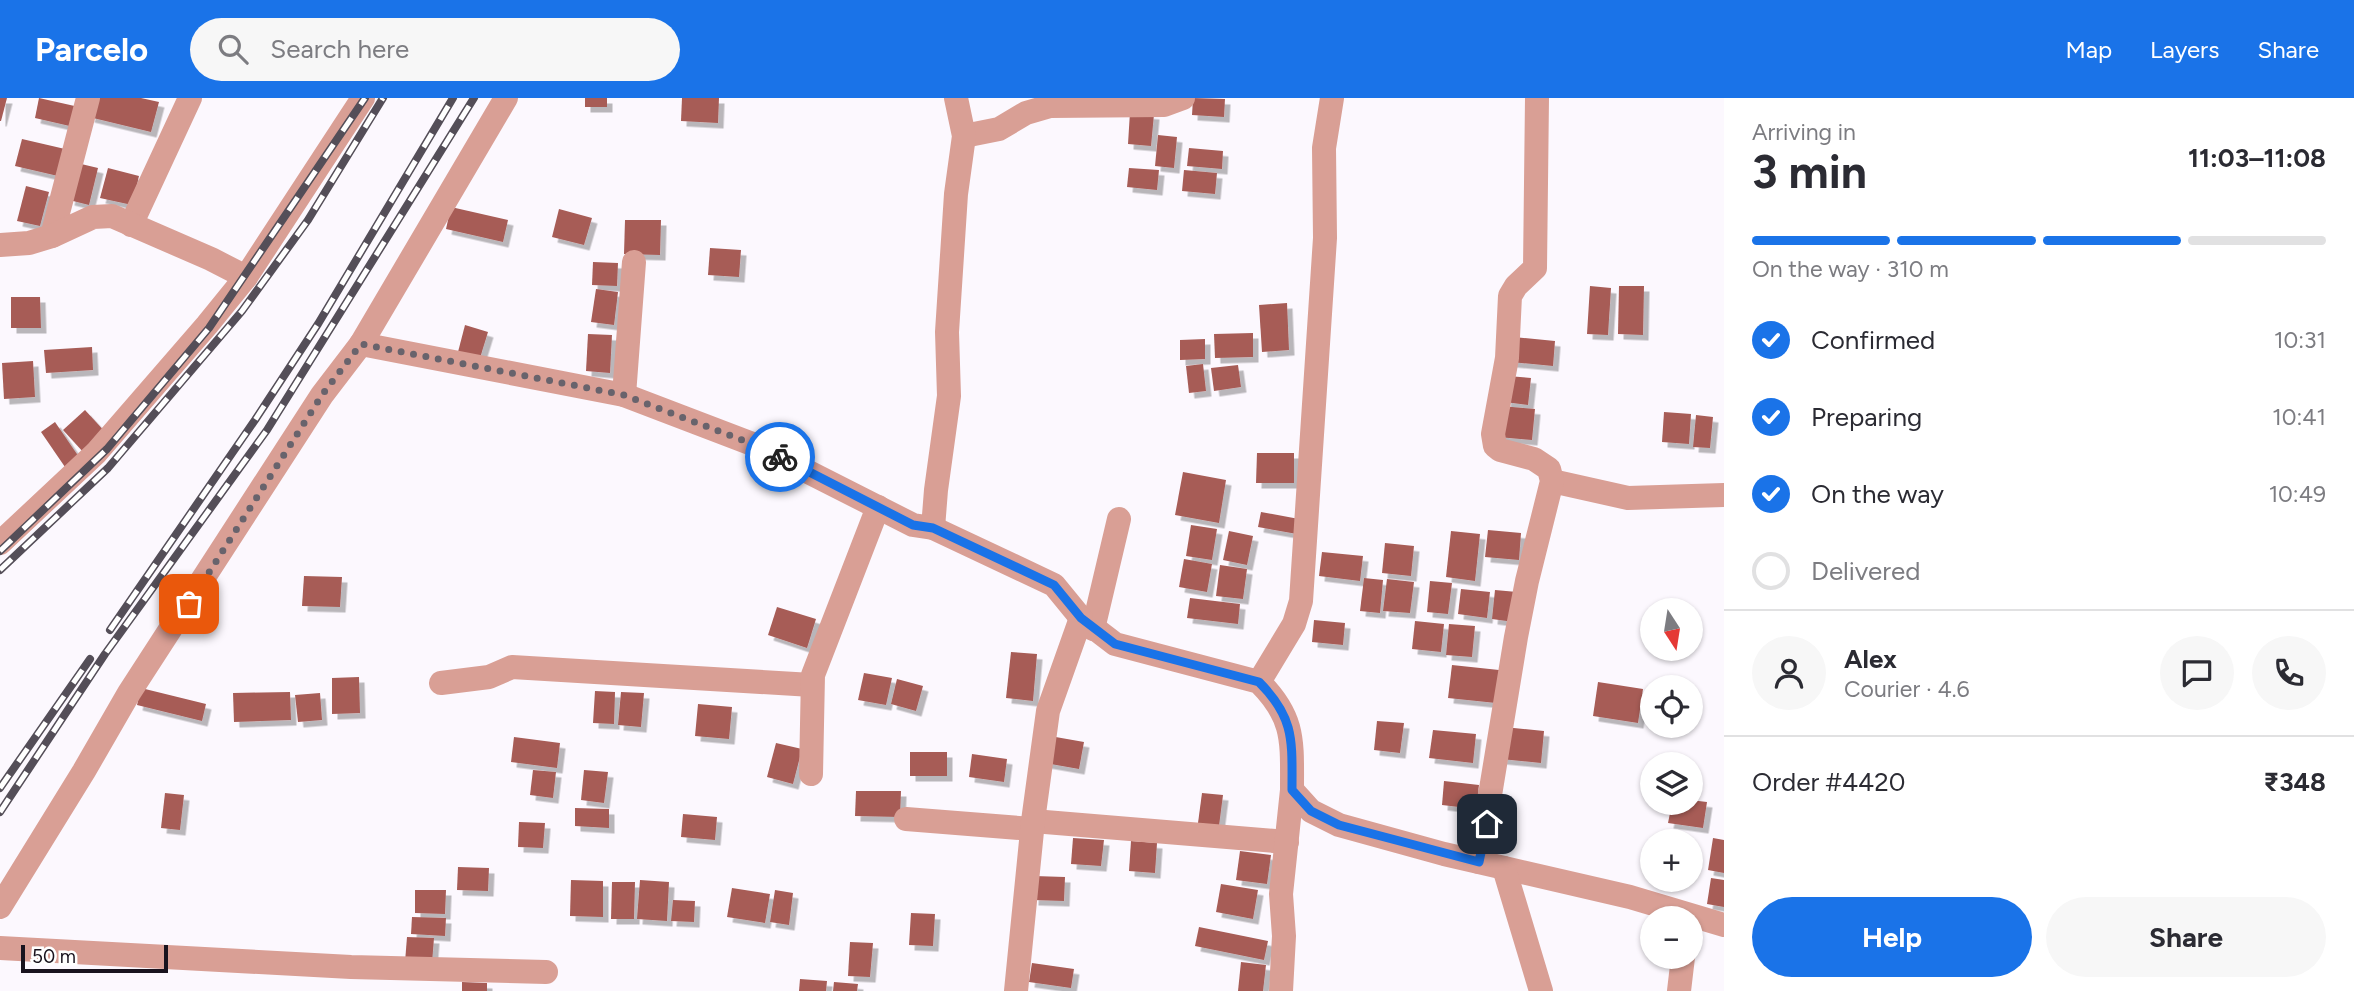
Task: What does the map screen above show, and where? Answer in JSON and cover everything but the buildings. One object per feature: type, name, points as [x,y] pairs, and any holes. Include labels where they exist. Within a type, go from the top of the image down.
[{"type":"street","points":[[52,236],[88,98]]},
{"type":"street","points":[[131,225],[190,98]]},
{"type":"street","points":[[0,543],[96,453],[208,325],[246,277],[363,98]]},
{"type":"street","points":[[0,907],[85,771],[129,693],[322,395],[361,344],[506,98]]},
{"type":"street","points":[[933,528],[949,396],[947,332],[956,194],[964,136],[956,98]]},
{"type":"street","points":[[964,136],[999,129],[1026,113],[1050,106],[1164,105],[1183,98]]},
{"type":"street","points":[[1259,682],[1294,624],[1301,601],[1325,238],[1324,149],[1332,98]]},
{"type":"street","points":[[1479,862],[1516,637],[1552,481],[1546,466],[1534,459],[1508,453],[1495,446],[1493,434],[1507,358],[1510,296],[1516,286],[1535,268],[1537,98]]},
{"type":"street","points":[[0,245],[29,243],[52,236],[93,217],[112,216],[246,277]]},
{"type":"street","points":[[624,395],[634,262]]},
{"type":"street","points":[[361,344],[624,395],[755,445],[913,525],[933,528],[1054,585],[1087,623],[1115,644],[1259,682],[1275,698],[1286,717],[1292,742],[1292,790],[1281,909],[1284,936],[1280,991]]},
{"type":"street","points":[[1552,481],[1628,498],[1724,495]]},
{"type":"street","points":[[811,774],[812,685],[817,663],[878,507]]},
{"type":"street","points":[[1016,991],[1048,711],[1087,623],[1119,519]]},
{"type":"street","points":[[441,683],[489,677],[512,667],[812,685]]},
{"type":"street","points":[[1292,790],[1311,811],[1339,825],[1479,862],[1630,897],[1656,906]]},
{"type":"street","points":[[906,819],[1287,842]]},
{"type":"street","points":[[1504,868],[1541,991]]},
{"type":"street","points":[[1703,920],[1724,925]]},
{"type":"street","points":[[0,948],[351,967],[546,972]]},
{"type":"street","points":[[1679,991],[1682,969]]},
{"type":"railway","points":[[0,551],[107,449],[209,328],[365,98]]},
{"type":"railway","points":[[0,570],[108,468],[242,311],[308,220],[383,98]]},
{"type":"railway","points":[[110,630],[318,324],[453,98]]},
{"type":"railway","points":[[0,812],[105,654],[267,430],[474,98]]},
{"type":"railway","points":[[0,788],[90,659]]},
{"type":"way so far","points":[[189,604],[322,395],[361,344],[624,395],[780,457]]},
{"type":"route","points":[[780,457],[913,525],[933,528],[1054,585],[1081,618],[1115,644],[1259,682],[1275,698],[1286,717],[1292,742],[1292,790],[1311,811],[1339,825],[1479,862],[1487,824]]}]
